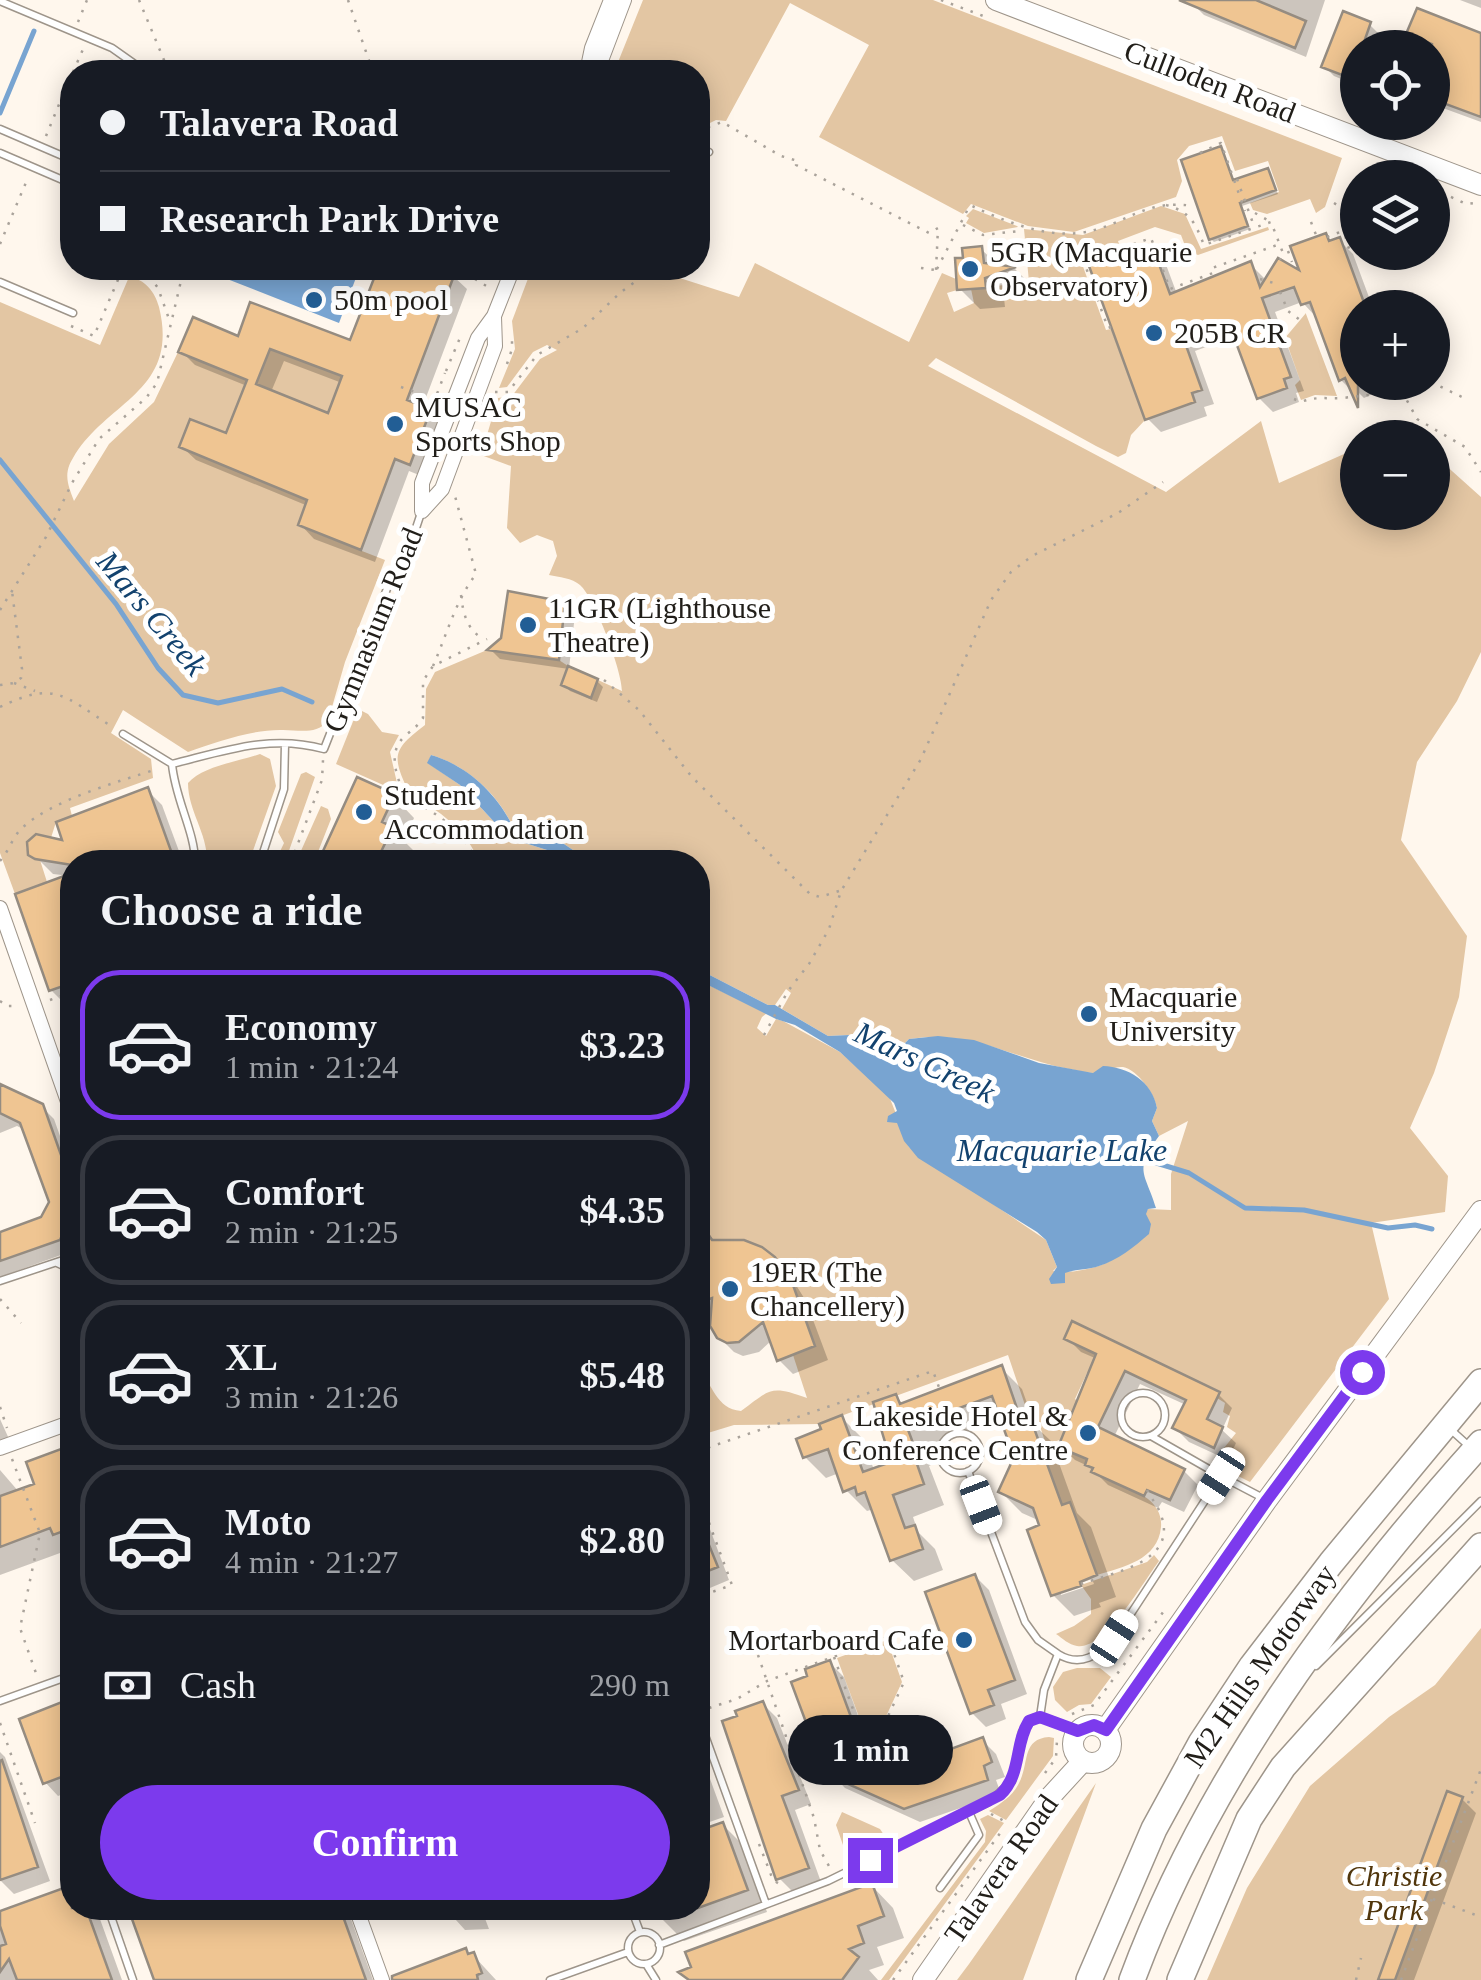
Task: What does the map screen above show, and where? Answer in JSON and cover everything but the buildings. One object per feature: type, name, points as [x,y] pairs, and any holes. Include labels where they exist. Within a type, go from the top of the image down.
[{"type":"highway","name":"M2 Hills Motorway","points":[[1088,1980],[1154,1829],[1200,1743],[1252,1666],[1331,1563],[1481,1382]]},
{"type":"highway","name":"M2 Hills Motorway","points":[[1132,1980],[1183,1864],[1230,1775],[1274,1704],[1374,1570],[1478,1446]]},
{"type":"highway","points":[[1180,1980],[1249,1819],[1283,1766],[1481,1546]]},
{"type":"highway","points":[[1076,1980],[1125,1896]]},
{"type":"street","points":[[590,60],[611,0]]},
{"type":"street","points":[[600,60],[624,0]]},
{"type":"street","name":"Culloden Road","points":[[996,0],[1481,185]]},
{"type":"street","name":"Gymnasium Road","points":[[422,511],[422,482],[478,338],[494,316],[508,280]]},
{"type":"street","points":[[0,908],[60,1079]]},
{"type":"street","points":[[1106,1730],[1267,1500],[1481,1211]]},
{"type":"street","points":[[6,1446],[60,1426]]},
{"type":"street","points":[[1094,1725],[1106,1730],[1111,1747],[1105,1758],[1094,1763],[1083,1760],[1073,1747],[1078,1731],[1094,1725]]},
{"type":"street","name":"Talavera Road","points":[[923,1980],[1050,1797],[1083,1760]]},
{"type":"street","points":[[360,1920],[382,1980]]},
{"type":"lane","points":[[0,1],[112,48],[129,60]]},
{"type":"lane","points":[[0,129],[60,155]]},
{"type":"lane","points":[[0,153],[60,179]]},
{"type":"lane","points":[[0,282],[73,312]]},
{"type":"lane","name":"Gymnasium Road","points":[[324,750],[398,560],[422,511]]},
{"type":"lane","points":[[124,734],[172,764],[264,741],[324,750]]},
{"type":"lane","points":[[264,850],[284,788],[284,744]]},
{"type":"lane","points":[[172,764],[174,791],[193,850]]},
{"type":"lane","points":[[0,1281],[60,1261]]},
{"type":"lane","points":[[56,1262],[60,1264]]},
{"type":"lane","points":[[1151,1436],[1162,1427],[1163,1407],[1148,1394],[1134,1396],[1124,1406],[1122,1420],[1136,1436],[1151,1436],[1267,1500]]},
{"type":"lane","points":[[1445,1424],[1478,1446]]},
{"type":"lane","points":[[950,1436],[969,1436],[978,1447],[978,1460],[968,1471],[955,1472],[944,1464],[941,1446],[950,1436]]},
{"type":"lane","points":[[968,1471],[1025,1622],[1038,1640],[1076,1661],[1094,1656],[1109,1643],[1221,1476]]},
{"type":"lane","points":[[1274,1704],[1352,1633],[1481,1501]]},
{"type":"lane","points":[[1376,1662],[1460,1584]]},
{"type":"lane","points":[[1040,1717],[1044,1690],[1058,1654]]},
{"type":"lane","points":[[0,1701],[60,1680]]},
{"type":"lane","points":[[659,1945],[824,1882],[971,1816],[1006,1790],[1015,1772],[1022,1732],[1029,1721],[1040,1717],[1078,1731]]},
{"type":"lane","points":[[710,1749],[766,1904]]},
{"type":"lane","points":[[940,1888],[979,1835],[971,1816]]},
{"type":"lane","points":[[112,1920],[133,1980]]},
{"type":"lane","points":[[636,1920],[640,1932]]},
{"type":"lane","points":[[646,1964],[658,1955],[659,1945],[654,1936],[640,1932],[631,1937],[628,1952],[634,1961],[646,1964],[656,1980]]},
{"type":"lane","points":[[550,1980],[628,1952]]},
{"type":"path","points":[[77,24],[87,0]]},
{"type":"path","points":[[139,0],[164,60]]},
{"type":"path","points":[[348,0],[369,60]]},
{"type":"path","points":[[78,60],[84,46]]},
{"type":"path","points":[[44,141],[60,103]]},
{"type":"path","points":[[710,127],[722,122],[928,233],[938,228],[936,270]]},
{"type":"path","points":[[1200,154],[1222,144],[1255,228]]},
{"type":"path","points":[[0,244],[30,174]]},
{"type":"path","points":[[1450,196],[1466,204],[1481,202]]},
{"type":"path","points":[[1244,202],[1245,211]]},
{"type":"path","points":[[1334,203],[1340,207]]},
{"type":"path","points":[[936,270],[972,206],[1022,226],[1081,233],[1160,204],[1193,206]]},
{"type":"path","points":[[1160,204],[1187,212],[1204,246],[1271,222]]},
{"type":"path","points":[[1255,213],[1271,222],[1284,253],[1280,260]]},
{"type":"path","points":[[1312,222],[1318,240]]},
{"type":"path","points":[[960,224],[988,236],[1018,231],[1022,226]]},
{"type":"path","points":[[1327,237],[1340,232]]},
{"type":"path","points":[[1111,327],[1108,328],[1084,262],[1151,238],[1170,289],[1213,272],[1212,268],[1280,244]]},
{"type":"path","points":[[1288,251],[1292,262]]},
{"type":"path","points":[[920,268],[936,270]]},
{"type":"path","points":[[1260,279],[1277,284]]},
{"type":"path","points":[[94,336],[118,280]]},
{"type":"path","points":[[152,280],[170,324]]},
{"type":"path","points":[[0,610],[46,537],[72,482],[99,439],[146,398],[157,383],[181,280]]},
{"type":"path","points":[[477,280],[503,292]]},
{"type":"path","points":[[494,392],[508,392],[537,355],[583,328],[640,280]]},
{"type":"path","points":[[1280,292],[1288,312],[1300,320]]},
{"type":"path","points":[[502,374],[512,348],[510,330]]},
{"type":"path","points":[[1450,391],[1464,398]]},
{"type":"path","points":[[1294,399],[1301,402],[1317,396],[1340,398]]},
{"type":"path","points":[[1406,400],[1418,419],[1465,448],[1481,472]]},
{"type":"path","points":[[764,1035],[829,929],[841,891],[922,759],[992,600],[1010,572],[1032,556],[1118,513],[1163,482]]},
{"type":"path","points":[[454,492],[476,574],[461,594],[433,666],[423,681],[423,718],[396,748],[396,770],[405,797],[439,813],[470,850]]},
{"type":"path","points":[[0,685],[21,678],[12,590]]},
{"type":"path","points":[[433,666],[486,640],[474,633],[467,622],[461,594]]},
{"type":"path","points":[[604,680],[639,710],[692,777],[810,894],[820,897],[841,891]]},
{"type":"path","points":[[14,683],[65,697],[124,734]]},
{"type":"path","points":[[0,707],[36,692]]},
{"type":"path","points":[[296,850],[322,780],[324,750]]},
{"type":"path","points":[[0,861],[16,833],[28,823],[60,806],[172,764]]},
{"type":"path","points":[[0,1299],[22,1323]]},
{"type":"path","points":[[710,1447],[933,1371],[940,1390]]},
{"type":"path","points":[[0,1407],[5,1422]]},
{"type":"path","points":[[6,1446],[40,1533],[20,1628],[40,1687]]},
{"type":"path","points":[[1081,1584],[1146,1560],[1159,1547],[1164,1525],[1147,1490]]},
{"type":"path","points":[[710,1525],[732,1585],[710,1593]]},
{"type":"path","points":[[834,1657],[862,1734],[875,1743],[904,1682],[886,1631]]},
{"type":"path","points":[[710,1707],[737,1700],[767,1681],[888,1637]]},
{"type":"path","points":[[758,1655],[814,1818],[820,1850],[829,1867],[820,1872],[824,1882]]},
{"type":"path","points":[[0,1723],[35,1822]]},
{"type":"path","points":[[1046,1772],[1056,1758],[1056,1740]]},
{"type":"path","points":[[1401,1980],[1481,1769]]},
{"type":"path","points":[[893,1980],[1016,1812]]},
{"type":"path","points":[[971,1816],[988,1813],[1008,1823]]},
{"type":"path","points":[[759,1844],[773,1880],[787,1886]]},
{"type":"path","points":[[1432,1899],[1481,1917]]},
{"type":"path","points":[[1356,1980],[1361,1958]]},
{"type":"green space","points":[[643,0],[933,0],[1342,158],[1325,207],[1316,213],[1310,199],[1267,214],[1253,210],[1250,203],[1279,192],[1268,161],[1235,171],[1222,136],[1189,146],[1177,160],[1182,181],[1176,197],[1074,232],[1028,226],[971,204],[963,214],[819,137],[869,45],[790,3],[726,121],[710,123],[710,60],[619,60]]},
{"type":"green space","points":[[1161,206],[1185,214],[1201,249],[1268,227],[1269,230],[1198,255],[1187,251],[1181,235],[1155,227],[1118,241],[1120,247],[1081,261],[1145,420],[1131,435],[1126,453],[1118,457],[936,358],[928,366],[1166,492],[1261,421],[1279,483],[1340,456],[1340,530],[1450,530],[1450,469],[1481,497],[1481,652],[1457,701],[1417,762],[1401,840],[1467,936],[1459,997],[1434,1073],[1410,1128],[1448,1176],[1445,1212],[1371,1223],[1389,1299],[1250,1482],[1212,1463],[1236,1433],[1227,1427],[1230,1416],[1223,1412],[1225,1403],[1217,1398],[1219,1391],[1073,1322],[1114,1362],[1105,1381],[1087,1373],[1062,1439],[1046,1445],[1035,1410],[1027,1411],[1008,1355],[819,1424],[734,1425],[710,1432],[710,1386],[726,1406],[741,1411],[771,1391],[807,1398],[793,1355],[815,1346],[791,1283],[773,1258],[744,1240],[737,1274],[710,1236],[710,986],[767,1013],[757,1028],[766,1036],[776,1019],[840,1052],[889,1096],[909,1147],[1046,1240],[1057,1267],[1053,1271],[1082,1270],[1110,1261],[1148,1209],[1171,1210],[1171,1174],[1188,1121],[1159,1136],[1152,1121],[1157,1108],[1153,1097],[1140,1078],[1123,1067],[1087,1073],[952,1038],[909,1039],[899,1049],[889,1042],[849,1035],[828,1036],[782,1009],[791,993],[786,989],[775,1005],[768,1005],[710,975],[710,850],[573,850],[546,832],[511,823],[478,781],[456,765],[431,755],[428,763],[460,785],[509,838],[547,850],[473,850],[451,822],[410,795],[398,763],[401,748],[425,725],[426,689],[435,672],[487,650],[559,660],[568,666],[561,685],[590,697],[598,680],[622,691],[607,635],[586,592],[573,581],[549,575],[557,556],[553,541],[537,535],[520,543],[507,528],[511,466],[481,455],[498,398],[512,396],[540,359],[557,350],[547,345],[533,352],[507,387],[499,388],[515,349],[512,321],[527,280],[686,280],[739,297],[755,263],[909,342],[942,273],[956,279],[957,290],[947,293],[954,312],[974,303],[971,289],[1029,282],[1024,229],[1083,235]]},
{"type":"green space","points":[[973,209],[1018,227],[984,233],[966,223],[966,216]]},
{"type":"green space","points":[[128,280],[144,283],[159,307],[163,336],[159,358],[150,377],[103,422],[73,458],[67,474],[74,501],[109,444],[154,402],[178,352],[247,380],[227,433],[190,420],[180,447],[307,500],[298,526],[385,560],[345,662],[328,721],[307,731],[247,734],[188,752],[123,710],[111,733],[151,759],[153,778],[70,808],[72,816],[56,822],[50,841],[40,834],[30,839],[27,851],[40,860],[47,882],[15,894],[0,853],[0,302],[100,345]]},
{"type":"green space","points":[[1306,313],[1337,396],[1315,395],[1301,400],[1295,385],[1300,380],[1285,338]]},
{"type":"green space","points":[[270,349],[342,376],[328,413],[256,384]]},
{"type":"green space","points":[[358,709],[368,714],[382,732],[399,735],[390,752],[399,792],[336,764]]},
{"type":"green space","points":[[260,754],[270,759],[276,786],[253,850],[206,850],[188,783],[211,768]]},
{"type":"green space","points":[[306,772],[315,777],[289,850],[281,850],[284,843],[278,832],[301,774]]},
{"type":"green space","points":[[321,806],[328,809],[331,819],[319,850],[301,850]]},
{"type":"green space","points":[[1066,1450],[1087,1459],[1085,1465],[1093,1468],[1092,1472],[1135,1491],[1154,1505],[1161,1527],[1146,1555],[1097,1575],[1070,1503],[1055,1508],[1057,1492],[1044,1456]]},
{"type":"green space","points":[[1154,1555],[1159,1561],[1123,1613],[1099,1638],[1077,1646],[1056,1634],[1091,1614],[1091,1599],[1081,1585],[1147,1562]]},
{"type":"green space","name":"Christie Park","points":[[1481,1628],[1481,1980],[1207,1980],[1247,1888],[1310,1786],[1389,1717],[1435,1685]]},
{"type":"green space","points":[[887,1640],[902,1682],[876,1738],[865,1733],[837,1658]]},
{"type":"green space","points":[[1100,1668],[1111,1677],[1091,1704],[1067,1712],[1055,1700],[1053,1687],[1063,1672]]},
{"type":"green space","points":[[1054,1738],[1053,1756],[1006,1820],[989,1811],[1017,1786],[1034,1742]]},
{"type":"green space","points":[[1096,1783],[1023,1980],[957,1980],[969,1964]]},
{"type":"green space","points":[[842,1812],[880,1829],[882,1841],[861,1853],[851,1853],[843,1845],[836,1825]]},
{"type":"green space","points":[[988,1815],[1004,1823],[889,1980],[881,1980],[985,1842],[986,1831],[980,1819]]},
{"type":"water","name":"50m pool","points":[[230,280],[355,280],[339,323]]},
{"type":"water","points":[[431,755],[456,765],[497,801],[511,823],[546,832],[573,850],[547,850],[509,838],[460,785],[427,763]]},
{"type":"water","name":"Macquarie Lake","points":[[710,975],[775,1005],[828,1036],[849,1035],[889,1042],[899,1049],[909,1039],[938,1036],[974,1040],[1039,1063],[1093,1073],[1103,1066],[1138,1077],[1154,1098],[1157,1108],[1152,1121],[1159,1136],[1144,1165],[1156,1208],[1148,1209],[1146,1214],[1151,1224],[1149,1234],[1113,1260],[1065,1273],[1065,1283],[1051,1284],[1049,1279],[1057,1267],[1046,1240],[918,1158],[904,1141],[897,1123],[887,1122],[888,1116],[897,1111],[894,1103],[840,1052],[795,1025],[710,986]]},
{"type":"waterway","points":[[0,113],[34,31]]},
{"type":"waterway","name":"Mars Creek","points":[[0,460],[116,604],[158,668],[183,695],[218,703],[282,689],[312,702]]},
{"type":"waterway","name":"Mars Creek","points":[[1140,1158],[1189,1173],[1245,1208],[1304,1210],[1388,1228],[1415,1225],[1432,1229]]},
{"type":"place","name":"5GR (Macquarie Observatory)","points":[[970,269]]},
{"type":"place","name":"50m pool","points":[[314,300]]},
{"type":"place","name":"205B CR","points":[[1154,333]]},
{"type":"place","name":"MUSAC Sports Shop","points":[[395,424]]},
{"type":"place","name":"11GR (Lighthouse Theatre)","points":[[528,625]]},
{"type":"place","name":"Student Accommodation","points":[[364,812]]},
{"type":"place","name":"Macquarie University","points":[[1089,1014]]},
{"type":"place","name":"19ER (The Chancellery)","points":[[730,1289]]},
{"type":"place","name":"Lakeside Hotel & Conference Centre","points":[[1088,1433]]},
{"type":"place","name":"Mortarboard Cafe","points":[[964,1640]]},
{"type":"route","points":[[870,1860],[1006,1790],[1018,1761],[1022,1732],[1034,1718],[1078,1731],[1088,1725],[1106,1730],[1362,1372]]}]
